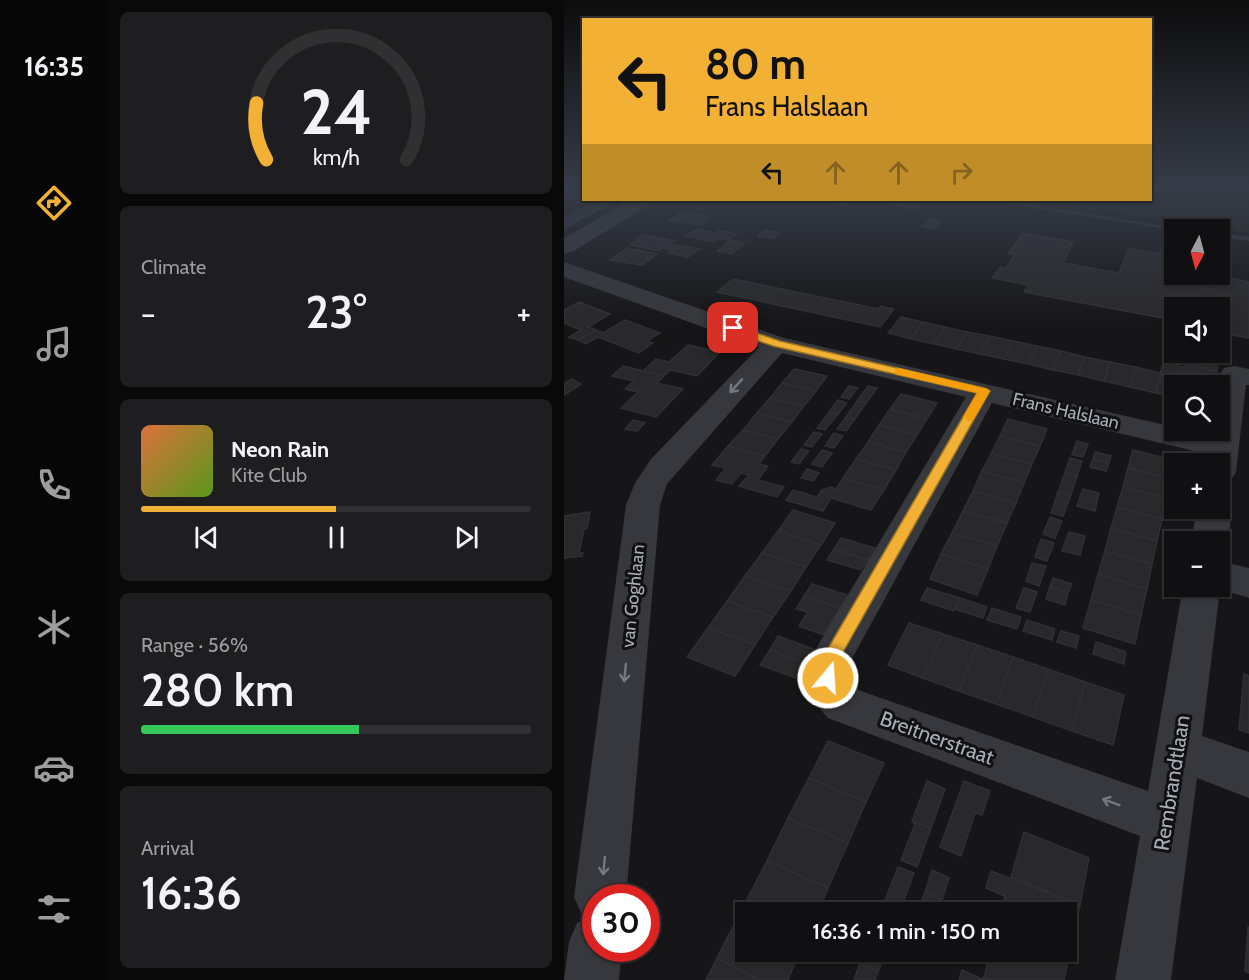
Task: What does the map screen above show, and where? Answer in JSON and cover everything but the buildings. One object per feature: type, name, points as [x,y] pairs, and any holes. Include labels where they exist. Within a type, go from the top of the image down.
[{"type":"street","points":[[564,247],[590,232]]},
{"type":"street","name":"Frans Halslaan","points":[[564,269],[776,344],[984,391],[1197,453]]},
{"type":"street","name":"van Goghlaan","points":[[601,884],[643,505],[651,483],[662,467],[776,344]]},
{"type":"street","points":[[1223,453],[1242,376]]},
{"type":"street","name":"Breitnerstraat","points":[[984,391],[829,663],[830,692],[843,704],[1166,822]]},
{"type":"street","points":[[1230,578],[1249,583]]},
{"type":"street","name":"Rembrandtlaan","points":[[1143,980],[1200,597]]},
{"type":"street","points":[[1177,749],[1249,775]]},
{"type":"street","points":[[591,980],[593,962]]},
{"type":"waterway","points":[[1230,236],[1249,239]]},
{"type":"slow traffic","points":[[899,372],[984,391],[969,417]]},
{"type":"route","points":[[733,328],[776,344],[984,391],[829,663],[828,678]]}]
